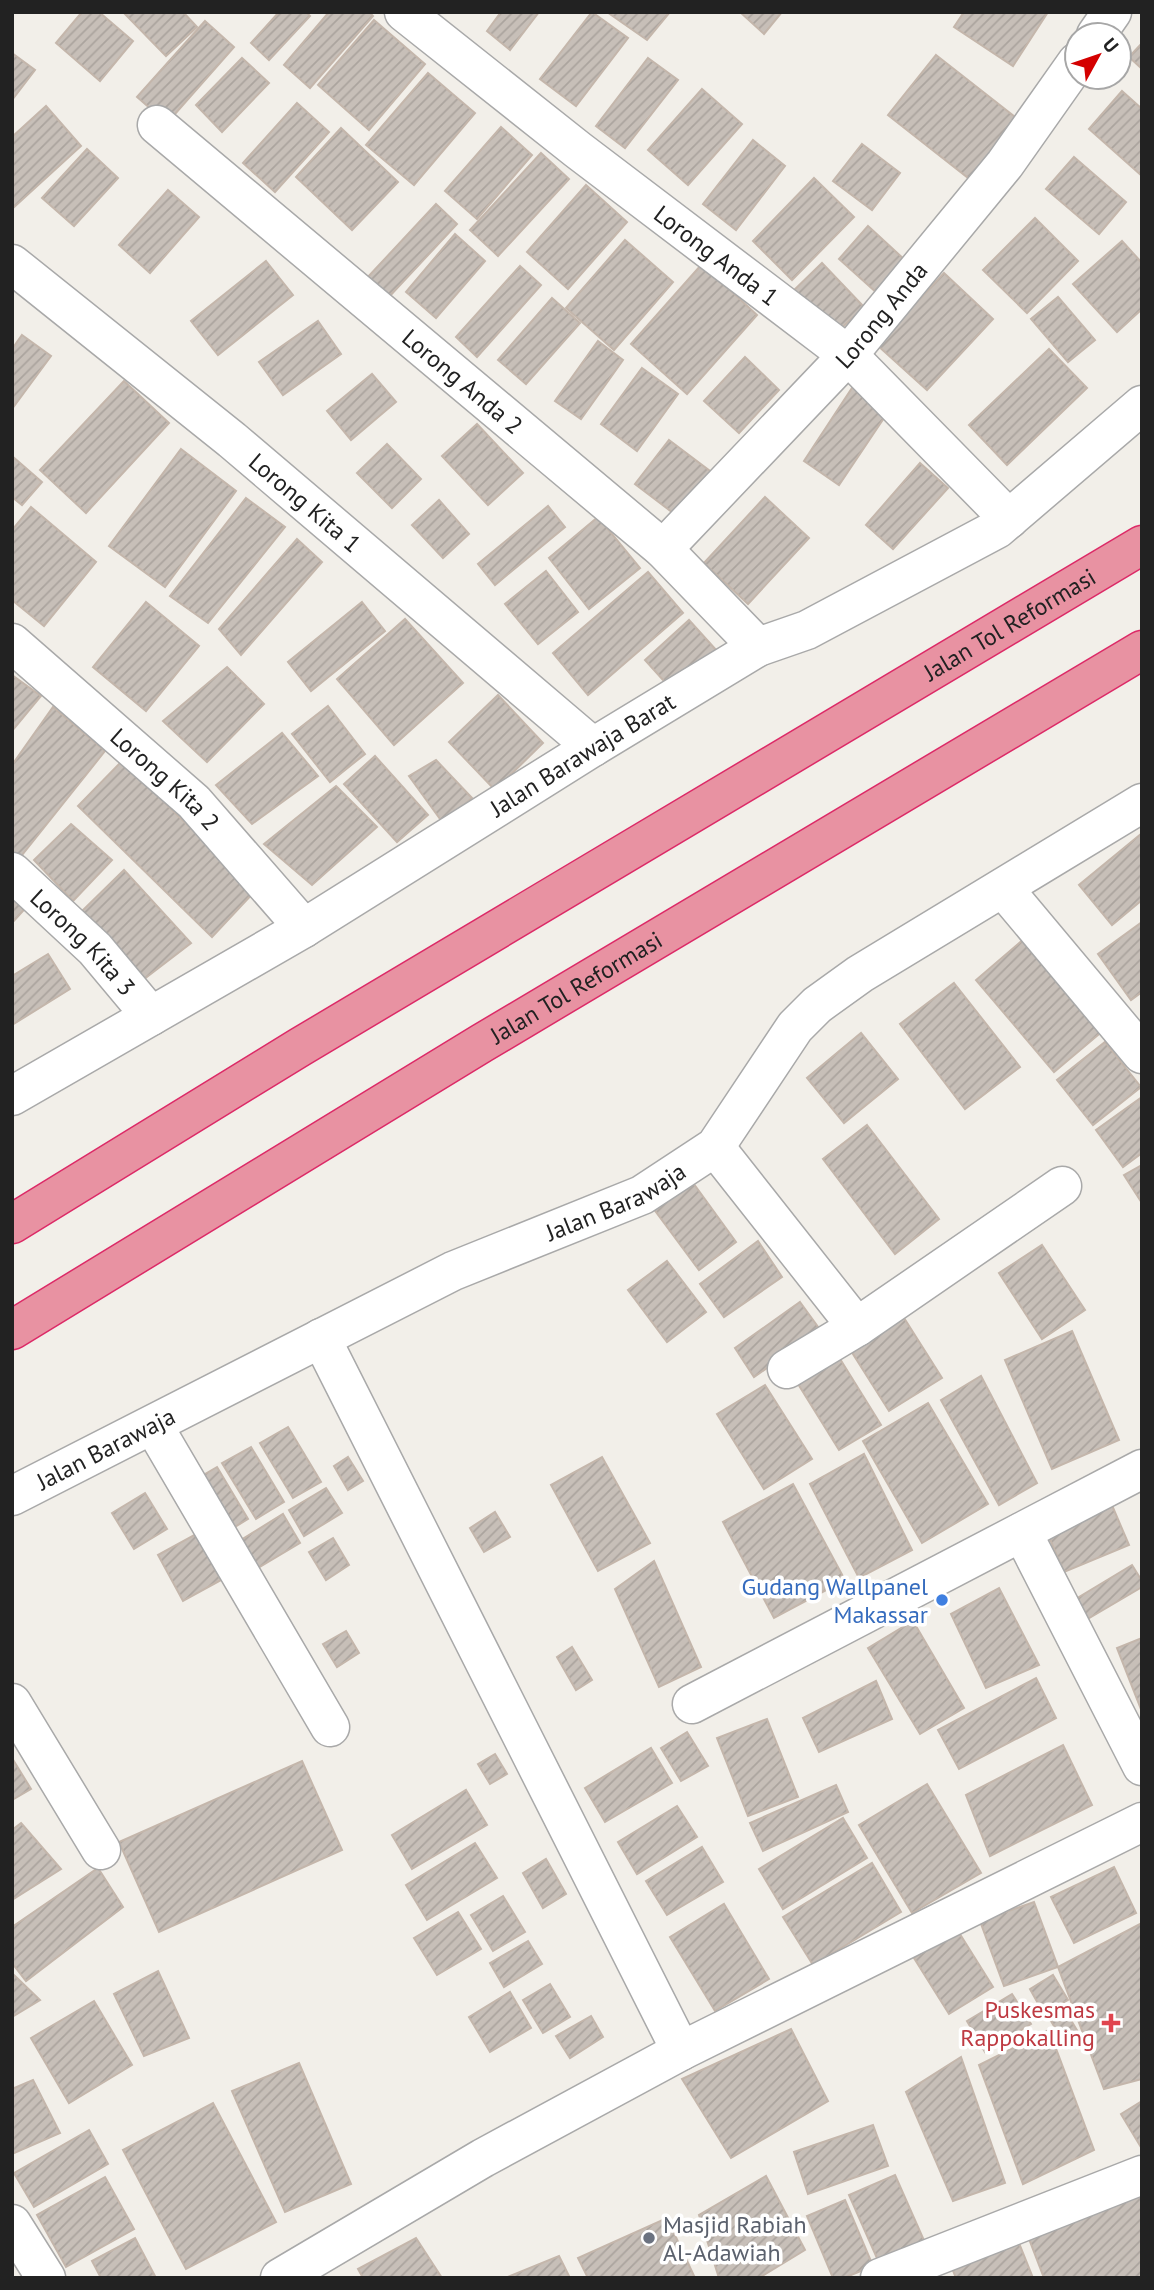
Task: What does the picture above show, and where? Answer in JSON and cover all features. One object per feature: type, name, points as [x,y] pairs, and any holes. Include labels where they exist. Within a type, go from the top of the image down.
[{"type":"highway","name":"Jalan Tol Reformasi","points":[[12,1224],[300,1047],[1142,545]]},
{"type":"highway","name":"Jalan Tol Reformasi","points":[[12,1330],[482,1044],[1142,650]]},
{"type":"street","name":"Lorong Anda 1","points":[[404,12],[578,150],[848,355],[1009,519]]},
{"type":"street","name":"Lorong Anda","points":[[663,549],[848,355],[1005,164],[1063,82]]},
{"type":"street","name":"Lorong Anda 2","points":[[157,125],[663,549],[758,647]]},
{"type":"street","name":"Lorong Kita 1","points":[[12,264],[232,440],[593,747]]},
{"type":"street","name":"Jalan Barawaja Barat","points":[[12,1096],[304,928],[758,647],[807,630],[996,529],[1142,405]]},
{"type":"street","name":"Lorong Kita 2","points":[[12,643],[194,802],[304,928]]},
{"type":"street","name":"Jalan Barawaja","points":[[12,1496],[453,1271],[642,1195],[715,1147],[795,1027],[817,1005],[860,974],[1142,803]]},
{"type":"street","name":"Lorong Kita 3","points":[[12,872],[95,949],[152,1016]]},
{"type":"street","points":[[1003,888],[1142,1054]]},
{"type":"street","points":[[715,1147],[856,1327]]},
{"type":"street","points":[[787,1369],[856,1327],[1062,1186]]},
{"type":"street","points":[[321,1338],[681,2051]]},
{"type":"street","points":[[153,1425],[330,1727]]},
{"type":"street","points":[[692,1704],[1142,1469]]},
{"type":"street","points":[[1022,1532],[1142,1766]]},
{"type":"street","points":[[12,1703],[101,1850]]},
{"type":"street","points":[[280,2278],[482,2158],[681,2051],[1142,1822]]},
{"type":"street","points":[[880,2278],[943,2266],[1142,2175]]},
{"type":"street","points":[[12,2224],[46,2278]]},
{"type":"building","points":[[82,12],[99,12],[133,41],[100,81],[56,43]]},
{"type":"building","points":[[123,12],[183,12],[197,27],[166,56]]},
{"type":"building","points":[[279,12],[306,12],[310,16],[269,60],[251,43]]},
{"type":"building","points":[[329,12],[369,12],[373,16],[310,88],[284,65]]},
{"type":"building","points":[[501,12],[539,12],[510,50],[487,31]]},
{"type":"building","points":[[592,12],[628,38],[576,106],[540,79]]},
{"type":"building","points":[[607,12],[670,12],[647,40]]},
{"type":"building","points":[[740,12],[782,12],[764,34]]},
{"type":"building","points":[[964,12],[1048,12],[1013,66],[954,27]]},
{"type":"building","points":[[374,20],[425,64],[369,130],[318,85]]},
{"type":"building","points":[[205,21],[234,47],[167,123],[137,97]]},
{"type":"building","points":[[1142,43],[1142,69],[1133,61],[1133,53]]},
{"type":"building","points":[[12,53],[35,70],[12,100]]},
{"type":"building","points":[[936,55],[1019,120],[972,181],[888,115]]},
{"type":"building","points":[[242,58],[269,83],[222,132],[196,105]]},
{"type":"building","points":[[648,58],[678,80],[625,148],[596,126]]},
{"type":"building","points":[[428,73],[475,113],[414,185],[366,145]]},
{"type":"building","points":[[702,89],[742,124],[688,185],[648,150]]},
{"type":"building","points":[[1122,91],[1142,109],[1142,176],[1089,129]]},
{"type":"building","points":[[297,103],[329,132],[275,192],[243,163]]},
{"type":"building","points":[[46,106],[81,146],[12,209],[12,137]]},
{"type":"building","points":[[501,127],[532,155],[477,219],[445,191]]},
{"type":"building","points":[[341,128],[398,182],[352,230],[296,177]]},
{"type":"building","points":[[753,140],[785,166],[736,230],[703,204]]},
{"type":"building","points":[[862,144],[900,173],[872,210],[833,181]]},
{"type":"building","points":[[87,149],[118,178],[74,226],[42,198]]},
{"type":"building","points":[[541,153],[569,179],[498,256],[470,230]]},
{"type":"building","points":[[1074,157],[1126,202],[1099,234],[1046,189]]},
{"type":"building","points":[[814,178],[854,217],[792,280],[753,241]]},
{"type":"building","points":[[586,185],[627,222],[568,289],[527,252]]},
{"type":"building","points":[[168,190],[199,217],[150,273],[119,245]]},
{"type":"building","points":[[436,204],[457,224],[387,299],[366,279]]},
{"type":"building","points":[[1035,218],[1078,261],[1027,313],[983,270]]},
{"type":"building","points":[[868,226],[906,261],[877,293],[839,259]]},
{"type":"building","points":[[455,234],[485,261],[436,318],[406,292]]},
{"type":"building","points":[[625,240],[673,282],[614,350],[566,308]]},
{"type":"building","points":[[1122,241],[1142,263],[1142,309],[1117,332],[1073,284]]},
{"type":"building","points":[[266,261],[293,295],[218,355],[191,321]]},
{"type":"building","points":[[822,263],[864,307],[831,338],[789,295]]},
{"type":"building","points":[[702,264],[757,315],[687,394],[631,344]]},
{"type":"building","points":[[520,266],[541,285],[477,357],[456,337]]},
{"type":"building","points":[[944,273],[993,319],[927,390],[877,345]]},
{"type":"building","points":[[1058,297],[1095,340],[1068,362],[1031,319]]},
{"type":"building","points":[[552,298],[580,323],[526,384],[498,360]]},
{"type":"building","points":[[318,321],[341,354],[283,395],[259,362]]},
{"type":"building","points":[[22,335],[51,356],[12,409],[12,349]]},
{"type":"building","points":[[598,341],[623,360],[581,419],[555,401]]},
{"type":"building","points":[[1049,349],[1087,388],[1007,465],[969,425]]},
{"type":"building","points":[[745,357],[779,390],[739,433],[704,401]]},
{"type":"building","points":[[642,368],[678,394],[637,451],[601,424]]},
{"type":"building","points":[[372,374],[396,402],[351,440],[327,411]]},
{"type":"building","points":[[124,381],[169,423],[86,513],[40,470]]},
{"type":"building","points":[[854,385],[890,409],[839,485],[804,461]]},
{"type":"building","points":[[477,424],[523,473],[488,505],[442,456]]},
{"type":"building","points":[[669,440],[714,474],[681,519],[635,484]]},
{"type":"building","points":[[387,444],[421,479],[392,508],[357,473]]},
{"type":"building","points":[[181,449],[236,491],[165,587],[109,546]]},
{"type":"building","points":[[12,456],[42,482],[22,505],[12,497]]},
{"type":"building","points":[[920,463],[948,488],[893,549],[866,525]]},
{"type":"building","points":[[765,497],[809,538],[748,604],[704,563]]},
{"type":"building","points":[[246,498],[285,527],[208,623],[170,596]]},
{"type":"building","points":[[439,500],[469,534],[443,558],[412,525]]},
{"type":"building","points":[[548,506],[565,527],[495,585],[478,564]]},
{"type":"building","points":[[31,507],[96,562],[44,626],[12,600],[12,530]]},
{"type":"building","points":[[598,517],[640,568],[589,609],[549,558]]},
{"type":"building","points":[[297,539],[322,562],[241,655],[219,629]]},
{"type":"building","points":[[546,571],[578,612],[538,644],[505,604]]},
{"type":"building","points":[[648,572],[683,613],[588,695],[553,653]]},
{"type":"building","points":[[146,602],[199,646],[146,711],[93,667]]},
{"type":"building","points":[[362,602],[385,631],[311,691],[288,662]]},
{"type":"building","points":[[405,619],[463,683],[394,745],[337,679]]},
{"type":"building","points":[[689,620],[717,651],[673,691],[645,660]]},
{"type":"building","points":[[227,667],[264,704],[207,762],[163,721]]},
{"type":"building","points":[[12,675],[41,696],[12,731]]},
{"type":"building","points":[[498,695],[543,743],[495,790],[449,742]]},
{"type":"building","points":[[328,706],[365,754],[330,782],[292,734]]},
{"type":"building","points":[[53,707],[105,751],[18,860],[12,855],[12,765]]},
{"type":"building","points":[[282,733],[318,776],[252,824],[216,785]]},
{"type":"building","points":[[375,756],[428,815],[397,842],[344,784]]},
{"type":"building","points":[[436,760],[472,798],[443,823],[409,776]]},
{"type":"building","points":[[122,761],[255,891],[212,937],[78,806]]},
{"type":"building","points":[[336,786],[377,827],[312,885],[264,844]]},
{"type":"building","points":[[71,824],[112,860],[73,901],[34,860]]},
{"type":"building","points":[[1142,833],[1142,900],[1112,925],[1079,885]]},
{"type":"building","points":[[124,870],[191,943],[143,980],[82,911]]},
{"type":"building","points":[[12,886],[31,902],[12,923]]},
{"type":"building","points":[[1142,922],[1142,992],[1131,1000],[1098,954]]},
{"type":"building","points":[[1025,938],[1104,1030],[1054,1072],[976,980]]},
{"type":"building","points":[[48,954],[70,989],[12,1025],[12,976]]},
{"type":"building","points":[[954,983],[1020,1067],[965,1109],[900,1024]]},
{"type":"building","points":[[861,1033],[898,1079],[844,1123],[807,1078]]},
{"type":"building","points":[[1105,1042],[1141,1087],[1093,1125],[1057,1080]]},
{"type":"building","points":[[1142,1097],[1142,1153],[1123,1167],[1096,1130]]},
{"type":"building","points":[[867,1125],[939,1219],[895,1254],[823,1159]]},
{"type":"building","points":[[1142,1165],[1142,1203],[1124,1175]]},
{"type":"building","points":[[691,1180],[736,1242],[699,1270],[653,1208]]},
{"type":"building","points":[[758,1241],[782,1277],[724,1317],[700,1284]]},
{"type":"building","points":[[1042,1245],[1085,1310],[1042,1339],[999,1273]]},
{"type":"building","points":[[667,1261],[706,1312],[667,1342],[628,1290]]},
{"type":"building","points":[[800,1302],[821,1331],[754,1377],[735,1348]]},
{"type":"building","points":[[899,1310],[942,1378],[889,1411],[846,1343]]},
{"type":"building","points":[[1072,1331],[1119,1440],[1052,1469],[1005,1360]]},
{"type":"building","points":[[832,1346],[881,1425],[839,1450],[790,1371]]},
{"type":"building","points":[[981,1376],[1037,1483],[999,1505],[941,1400]]},
{"type":"building","points":[[765,1385],[812,1459],[764,1489],[717,1414]]},
{"type":"building","points":[[928,1403],[988,1504],[922,1543],[863,1441]]},
{"type":"building","points":[[288,1427],[321,1482],[293,1498],[260,1443]]},
{"type":"building","points":[[251,1447],[284,1502],[256,1519],[222,1463]]},
{"type":"building","points":[[864,1454],[912,1550],[859,1578],[810,1484]]},
{"type":"building","points":[[348,1457],[363,1481],[348,1490],[334,1466]]},
{"type":"building","points":[[602,1457],[650,1543],[598,1571],[551,1485]]},
{"type":"building","points":[[217,1467],[248,1519],[225,1533],[193,1481]]},
{"type":"building","points":[[793,1484],[845,1580],[774,1618],[723,1522]]},
{"type":"building","points":[[326,1488],[342,1513],[304,1536],[289,1510]]},
{"type":"building","points":[[145,1493],[167,1529],[134,1549],[112,1513]]},
{"type":"building","points":[[1111,1503],[1129,1545],[1064,1572],[1046,1530]]},
{"type":"building","points":[[495,1512],[510,1537],[484,1552],[470,1528]]},
{"type":"building","points":[[283,1514],[300,1543],[248,1574],[231,1546]]},
{"type":"building","points":[[196,1534],[221,1580],[183,1601],[158,1555]]},
{"type":"building","points":[[333,1538],[349,1565],[326,1580],[309,1552]]},
{"type":"building","points":[[654,1561],[701,1667],[659,1687],[615,1589]]},
{"type":"building","points":[[1132,1565],[1142,1581],[1142,1587],[1086,1620],[1074,1600]]},
{"type":"building","points":[[999,1588],[1039,1665],[986,1688],[951,1614]]},
{"type":"building","points":[[913,1621],[964,1708],[920,1734],[868,1648]]},
{"type":"building","points":[[346,1631],[359,1653],[337,1667],[323,1644]]},
{"type":"building","points":[[1142,1638],[1142,1712],[1117,1648]]},
{"type":"building","points":[[572,1647],[592,1680],[576,1690],[557,1657]]},
{"type":"building","points":[[1036,1678],[1056,1718],[959,1769],[938,1730]]},
{"type":"building","points":[[876,1681],[892,1719],[819,1752],[803,1718]]},
{"type":"building","points":[[767,1719],[798,1797],[748,1816],[717,1738]]},
{"type":"building","points":[[687,1732],[708,1766],[681,1781],[661,1748]]},
{"type":"building","points":[[1063,1745],[1092,1805],[990,1856],[966,1795]]},
{"type":"building","points":[[651,1748],[672,1783],[605,1822],[585,1788]]},
{"type":"building","points":[[495,1754],[507,1774],[490,1784],[478,1764]]},
{"type":"building","points":[[12,1758],[31,1789],[12,1800]]},
{"type":"building","points":[[302,1761],[342,1850],[159,1932],[119,1842]]},
{"type":"building","points":[[927,1784],[981,1873],[912,1913],[859,1825]]},
{"type":"building","points":[[836,1785],[848,1812],[763,1851],[750,1823]]},
{"type":"building","points":[[466,1790],[487,1825],[412,1869],[392,1835]]},
{"type":"building","points":[[677,1806],[697,1837],[637,1874],[618,1842]]},
{"type":"building","points":[[843,1818],[867,1858],[783,1909],[759,1869]]},
{"type":"building","points":[[21,1823],[61,1869],[12,1900],[12,1830]]},
{"type":"building","points":[[475,1843],[497,1878],[427,1920],[406,1885]]},
{"type":"building","points":[[702,1847],[723,1882],[667,1915],[646,1881]]},
{"type":"building","points":[[546,1859],[566,1894],[543,1908],[523,1873]]},
{"type":"building","points":[[872,1863],[901,1912],[813,1965],[783,1917]]},
{"type":"building","points":[[1114,1867],[1136,1913],[1074,1943],[1051,1897]]},
{"type":"building","points":[[98,1868],[123,1907],[26,1981],[12,1963],[12,1927]]},
{"type":"building","points":[[503,1896],[525,1932],[493,1951],[471,1915]]},
{"type":"building","points":[[1034,1902],[1058,1967],[1004,1986],[980,1921]]},
{"type":"building","points":[[724,1904],[769,1979],[715,2011],[670,1937]]},
{"type":"building","points":[[458,1912],[481,1949],[437,1975],[414,1938]]},
{"type":"building","name":"Puskesmas Rappokalling","points":[[1142,1923],[1142,2079],[1104,2089],[1058,1967]]},
{"type":"building","points":[[958,1931],[993,1987],[949,2014],[914,1958]]},
{"type":"building","points":[[528,1941],[542,1964],[504,1987],[490,1963]]},
{"type":"building","points":[[158,1971],[189,2038],[144,2056],[114,1994]]},
{"type":"building","points":[[1053,1975],[1068,2000],[1044,2014],[1030,1989]]},
{"type":"building","points":[[12,1976],[40,2000],[12,2017]]},
{"type":"building","points":[[550,1984],[570,2017],[543,2033],[523,2000]]},
{"type":"building","points":[[510,1992],[531,2028],[490,2052],[469,2017]]},
{"type":"building","points":[[1012,1994],[1031,2024],[985,2052],[967,2021]]},
{"type":"building","points":[[94,2001],[132,2065],[69,2103],[31,2038]]},
{"type":"building","points":[[1066,2012],[1078,2032],[1063,2041],[1051,2021]]},
{"type":"building","points":[[591,2016],[603,2037],[570,2058],[556,2036]]},
{"type":"building","points":[[791,2029],[828,2101],[731,2158],[682,2079]]},
{"type":"building","points":[[1049,2030],[1094,2150],[1023,2184],[979,2065]]},
{"type":"building","points":[[961,2057],[1005,2183],[953,2201],[906,2092]]},
{"type":"building","points":[[299,2063],[351,2184],[285,2212],[232,2091]]},
{"type":"building","points":[[33,2080],[60,2133],[12,2154],[12,2089]]},
{"type":"building","points":[[1142,2101],[1142,2149],[1121,2114]]},
{"type":"building","points":[[213,2103],[276,2222],[186,2269],[123,2150]]},
{"type":"building","points":[[873,2125],[888,2166],[808,2194],[794,2152]]},
{"type":"building","points":[[89,2130],[108,2164],[34,2207],[14,2173]]},
{"type":"building","points":[[895,2175],[926,2245],[880,2265],[849,2195]]},
{"type":"building","points":[[766,2176],[805,2250],[759,2278],[719,2278],[699,2215]]},
{"type":"building","points":[[105,2177],[134,2229],[66,2267],[37,2215]]},
{"type":"building","points":[[1142,2189],[1142,2278],[1044,2278],[1026,2231]]},
{"type":"building","points":[[845,2200],[873,2266],[844,2278],[833,2278],[807,2216]]},
{"type":"building","name":"Masjid Rabiah Al-Adawiah","points":[[667,2218],[695,2278],[588,2278],[578,2258]]},
{"type":"building","points":[[135,2238],[156,2278],[101,2278],[92,2261]]},
{"type":"building","points":[[416,2238],[442,2278],[363,2278],[358,2269]]},
{"type":"building","points":[[1017,2238],[1033,2278],[956,2278],[950,2263]]},
{"type":"building","points":[[559,2256],[570,2278],[505,2278]]},
{"type":"place","name":"Gudang Wallpanel Makassar","points":[[942,1600]]},
{"type":"place","name":"Puskesmas Rappokalling","points":[[1111,2023]]},
{"type":"place","name":"Masjid Rabiah Al-Adawiah","points":[[649,2238]]}]
